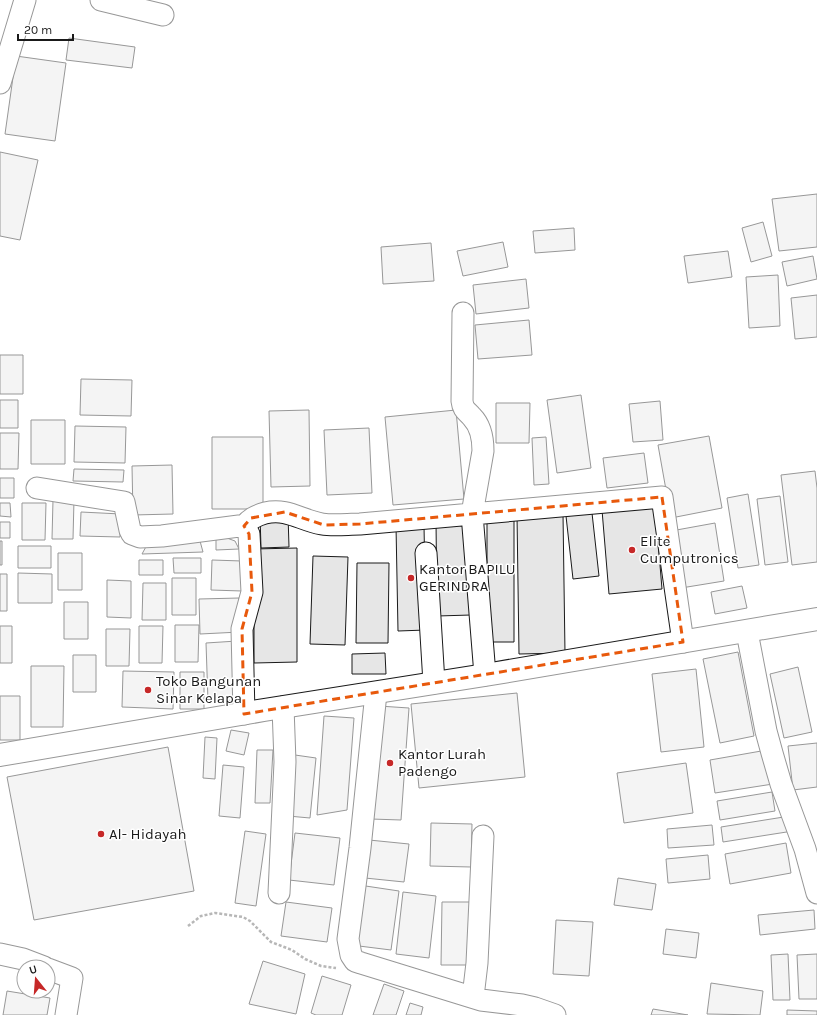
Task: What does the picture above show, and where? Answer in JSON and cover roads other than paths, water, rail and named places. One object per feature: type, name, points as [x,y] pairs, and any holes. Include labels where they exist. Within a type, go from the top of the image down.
[{"type":"main road","points":[[0,755],[284,707],[434,684],[747,632],[817,619]]},
{"type":"street","points":[[0,83],[25,0]]},
{"type":"street","points":[[102,0],[163,15]]},
{"type":"street","points":[[462,313],[462,401],[464,410],[478,423],[483,441],[483,451],[472,514],[485,675]]},
{"type":"street","points":[[37,488],[124,502],[130,530],[132,534],[140,537],[244,526],[251,518],[276,511],[285,512],[307,521],[324,525],[360,524],[662,497],[683,642]]},
{"type":"street","points":[[244,526],[247,528],[249,534],[252,592],[242,629],[244,714]]},
{"type":"street","points":[[426,553],[434,684]]},
{"type":"street","points":[[747,632],[772,753],[781,784],[806,849],[817,893]]},
{"type":"street","points":[[376,693],[360,848],[348,939],[351,955],[355,961],[473,997],[494,1002],[535,1008],[555,1015]]},
{"type":"street","points":[[279,893],[286,762],[284,707]]},
{"type":"street","points":[[473,997],[477,963],[483,836]]},
{"type":"street","points":[[0,954],[23,959]]},
{"type":"street","points":[[56,972],[72,978],[66,1015]]},
{"type":"place","name":"Elite Cumputronics","points":[[632,550]]},
{"type":"place","name":"Kantor BAPILU GERINDRA","points":[[411,578]]},
{"type":"place","name":"Toko Bangunan Sinar Kelapa","points":[[148,690]]},
{"type":"place","name":"Kantor Lurah Padengo","points":[[390,763]]},
{"type":"place","name":"Al- Hidayah","points":[[101,834]]}]
